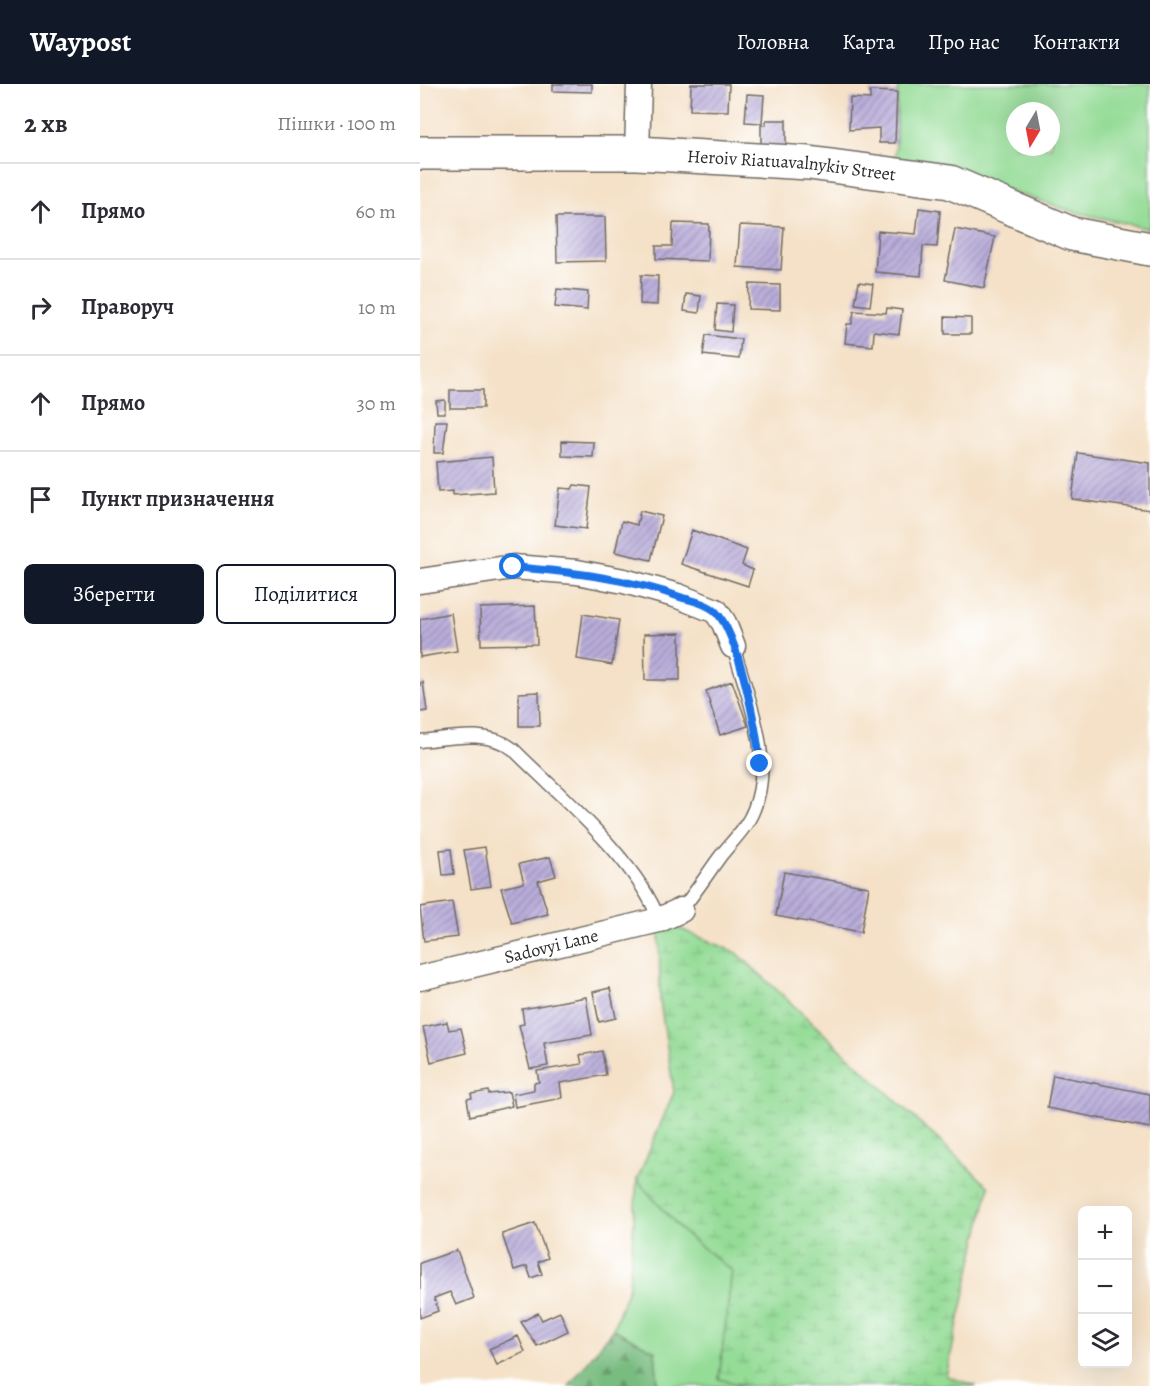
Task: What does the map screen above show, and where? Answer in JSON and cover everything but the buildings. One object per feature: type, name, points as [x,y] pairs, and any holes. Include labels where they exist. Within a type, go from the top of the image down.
[{"type":"street","points":[[637,153],[639,84]]},
{"type":"street","name":"Heroiv Riatuavalnykiv Street","points":[[420,153],[637,153],[809,163],[950,182],[1072,234],[1150,249]]},
{"type":"street","points":[[420,581],[486,569],[513,567],[577,572],[624,580],[678,596],[716,611],[724,623],[733,646]]},
{"type":"street","name":"Sadovyi Lane","points":[[420,978],[658,920],[681,910]]},
{"type":"lane","points":[[681,910],[742,830],[755,807],[758,795],[760,764],[758,742],[733,646]]},
{"type":"lane","points":[[420,741],[475,736],[499,739],[506,744],[630,869],[652,901],[658,920]]},
{"type":"green space","points":[[898,84],[1150,84],[1150,229],[1071,211],[956,173],[895,163]]},
{"type":"green space","points":[[659,920],[737,953],[989,1187],[946,1376],[976,1386],[746,1386],[719,1379],[732,1271],[683,1232],[637,1180],[674,1092],[660,1001]]},
{"type":"green space","points":[[637,1180],[683,1232],[732,1271],[719,1379],[746,1386],[658,1386],[655,1351],[613,1329],[629,1286]]},
{"type":"green space","points":[[613,1329],[655,1351],[658,1386],[569,1386]]},
{"type":"route","points":[[513,567],[577,572],[624,580],[678,596],[716,611],[724,623],[733,646],[752,709],[760,764]]}]
